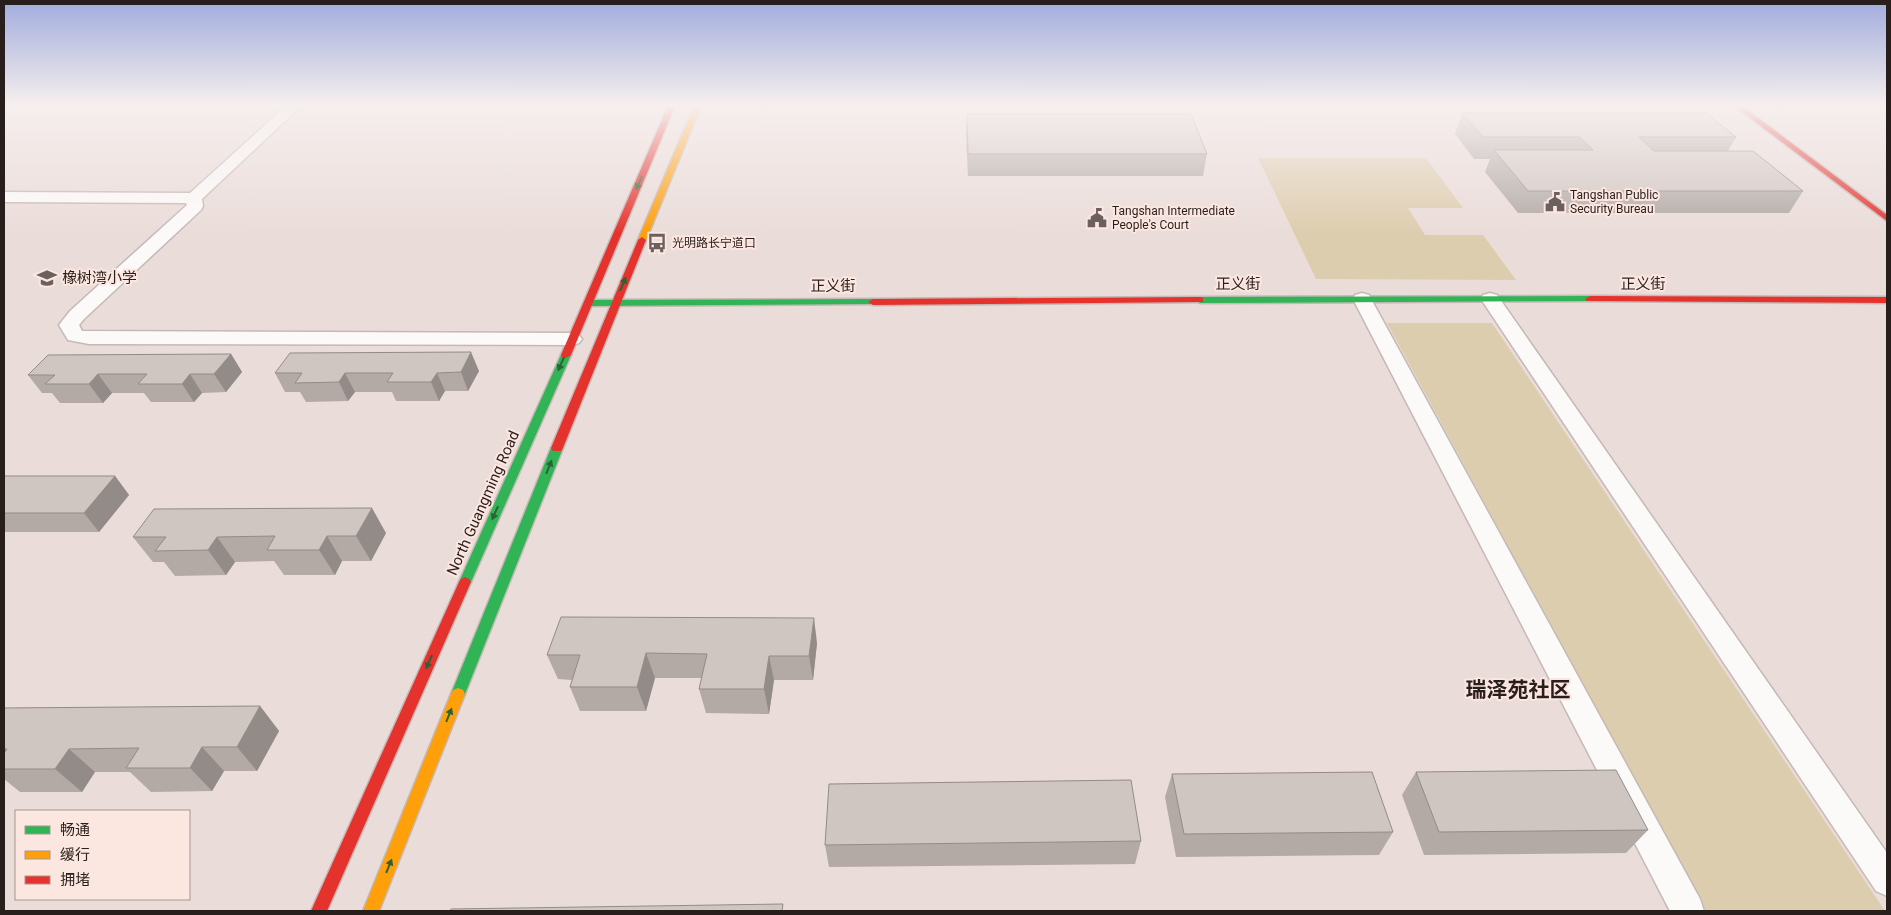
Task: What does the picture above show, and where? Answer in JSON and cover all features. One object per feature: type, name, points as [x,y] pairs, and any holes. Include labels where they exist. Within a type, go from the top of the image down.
[{"type":"main road","name":"North Guangming Road","points":[[319,911],[572,339],[590,303],[654,149]]},
{"type":"main road","points":[[370,911],[615,303],[680,149]]},
{"type":"main road","points":[[1794,149],[1887,219]]},
{"type":"main road","name":"正义街","points":[[590,303],[1362,299],[1887,300]]},
{"type":"street","points":[[4,197],[194,198],[248,149]]},
{"type":"street","points":[[194,198],[195,206],[77,315],[69,325],[75,336],[89,338],[572,339]]},
{"type":"street","points":[[1362,299],[1688,911]]},
{"type":"street","points":[[1490,299],[1887,880]]},
{"type":"shaded area","points":[[1258,158],[1426,158],[1463,208],[1408,208],[1425,235],[1483,235],[1516,280],[1316,279]]},
{"type":"shaded area","points":[[1387,323],[1492,323],[1885,911],[1706,911]]},
{"type":"building","points":[[968,149],[1205,149],[1207,154],[968,154]]},
{"type":"building","points":[[1592,149],[1753,151],[1803,191],[1528,191],[1494,150],[1593,150]]},
{"type":"building","points":[[471,352],[461,372],[437,373],[431,382],[387,382],[393,373],[345,373],[339,382],[295,383],[302,373],[275,373],[290,353]]},
{"type":"building","points":[[231,354],[214,374],[190,374],[182,384],[138,384],[147,374],[98,374],[89,384],[45,384],[55,375],[28,375],[48,355]]},
{"type":"building","points":[[4,476],[115,476],[84,513],[4,513]]},
{"type":"building","points":[[372,508],[356,536],[327,536],[319,550],[267,550],[275,536],[217,537],[208,550],[155,551],[166,537],[133,537],[154,509]]},
{"type":"building","points":[[561,617],[814,618],[809,656],[769,656],[764,689],[699,689],[707,654],[646,653],[637,687],[570,687],[580,655],[547,655]]},
{"type":"building","points":[[260,706],[237,747],[202,747],[190,768],[126,768],[139,748],[69,749],[55,769],[4,769],[4,753],[7,749],[4,749],[4,708]]},
{"type":"building","points":[[1616,770],[1648,830],[1439,832],[1416,772]]},
{"type":"building","points":[[1372,772],[1393,832],[1184,834],[1172,774]]},
{"type":"building","points":[[1131,780],[1141,841],[825,845],[829,784]]},
{"type":"building","points":[[783,904],[782,911],[450,911],[451,909]]},
{"type":"traffic: fast","points":[[1200,300],[1590,299]]},
{"type":"traffic: fast","points":[[589,303],[873,302]]},
{"type":"traffic: fast","points":[[465,582],[566,355]]},
{"type":"traffic: fast","points":[[458,694],[557,448]]},
{"type":"traffic: slow","points":[[642,240],[680,149]]},
{"type":"traffic: slow","points":[[371,911],[458,694]]},
{"type":"traffic: jam","points":[[566,355],[654,149]]},
{"type":"traffic: jam","points":[[1794,149],[1887,219]]},
{"type":"traffic: jam","points":[[557,448],[642,240]]},
{"type":"traffic: jam","points":[[1590,299],[1887,300]]},
{"type":"traffic: jam","points":[[873,302],[1200,300]]},
{"type":"traffic: jam","points":[[319,911],[465,582]]},
{"type":"place","name":"Tangshan Public Security Bureau","points":[[1555,202]]},
{"type":"place","name":"Tangshan Intermediate People's Court","points":[[1097,218]]},
{"type":"place","name":"光明路长宁道口","points":[[657,243]]},
{"type":"place","name":"橡树湾小学","points":[[47,278]]},
{"type":"district","name":"瑞泽苑社区","points":[[1518,690]]}]
